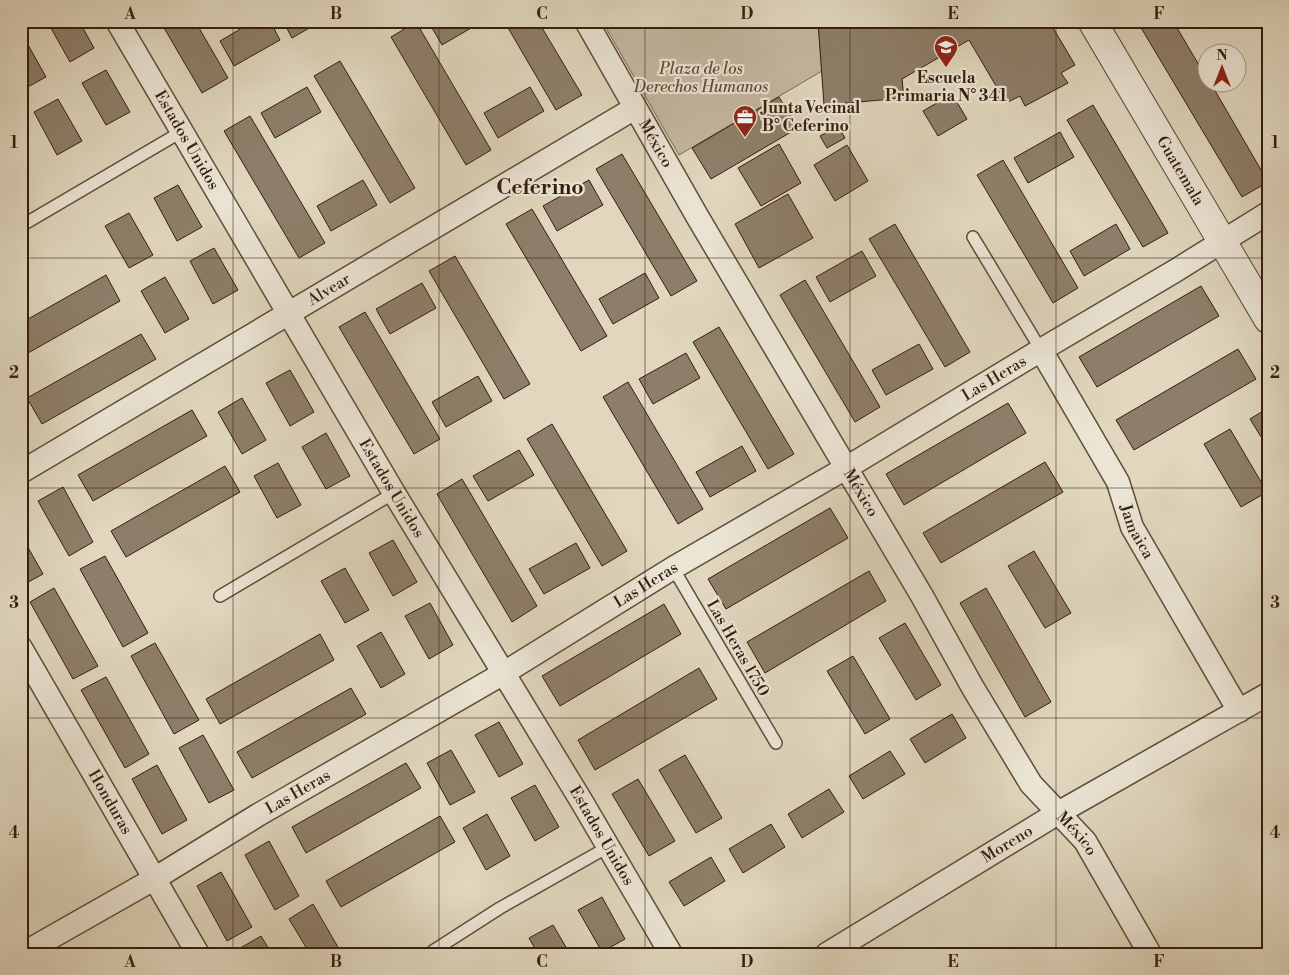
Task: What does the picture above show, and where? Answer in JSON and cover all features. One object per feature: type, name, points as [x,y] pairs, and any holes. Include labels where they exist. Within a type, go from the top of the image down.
[{"type":"street","name":"Estados Unidos","points":[[117,21],[394,493],[582,802],[671,954]]},
{"type":"street","name":"México","points":[[586,21],[697,216],[1031,784],[1085,842],[1150,954]]},
{"type":"street","name":"Guatemala","points":[[1092,21],[1268,319]]},
{"type":"street","name":"Alvear","points":[[21,472],[635,108]]},
{"type":"street","name":"Las Heras","points":[[22,954],[154,879],[275,806],[504,673],[673,568],[846,468],[1268,213]]},
{"type":"street","name":"Jamaica","points":[[1040,350],[1118,482],[1132,527],[1239,711]]},
{"type":"street","name":"Honduras","points":[[21,648],[198,954]]},
{"type":"street","name":"Moreno","points":[[827,954],[1058,813],[1268,694]]},
{"type":"lane","points":[[21,226],[181,132]]},
{"type":"lane","points":[[973,237],[1040,350]]},
{"type":"lane","points":[[220,596],[394,493]]},
{"type":"lane","name":"Las Heras 1750","points":[[673,568],[776,744]]},
{"type":"lane","points":[[433,951],[500,908],[608,847]]},
{"type":"green space","name":"Plaza de los Derechos Humanos","points":[[602,21],[818,21],[822,71],[679,155]]},
{"type":"building","points":[[47,21],[79,21],[94,48],[70,62]]},
{"type":"building","points":[[160,21],[195,21],[228,78],[202,93]]},
{"type":"building","points":[[254,21],[270,21],[280,40],[234,66],[220,41]]},
{"type":"building","points":[[283,21],[317,21],[318,23],[292,38]]},
{"type":"building","points":[[428,21],[483,21],[442,45]]},
{"type":"building","points":[[504,21],[538,21],[582,95],[556,110]]},
{"type":"building","name":"Escuela Primaria N° 341","points":[[818,21],[1049,21],[1075,65],[1061,73],[1068,83],[1025,106],[1020,96],[1006,103],[969,40],[902,79],[904,98],[824,105]]},
{"type":"building","points":[[1137,21],[1173,21],[1196,60],[1196,92],[1216,92],[1268,182],[1242,197]]},
{"type":"building","points":[[416,22],[491,150],[466,165],[391,37]]},
{"type":"building","points":[[21,35],[46,77],[22,90]]},
{"type":"building","points":[[340,61],[415,188],[390,203],[314,76]]},
{"type":"building","points":[[106,70],[130,112],[106,125],[82,83]]},
{"type":"building","points":[[307,87],[321,112],[275,138],[261,113]]},
{"type":"building","points":[[530,87],[544,111],[498,138],[484,113]]},
{"type":"building","points":[[952,94],[967,119],[938,136],[923,111]]},
{"type":"building","name":"Junta Vecinal B° Ceferino","points":[[779,97],[798,128],[711,179],[692,148]]},
{"type":"building","points":[[58,99],[82,141],[57,155],[34,112]]},
{"type":"building","points":[[1093,105],[1168,233],[1143,247],[1067,120]]},
{"type":"building","points":[[250,116],[325,243],[299,258],[224,131]]},
{"type":"building","points":[[838,126],[845,138],[827,148],[820,136]]},
{"type":"building","points":[[1060,132],[1074,157],[1028,183],[1014,158]]},
{"type":"building","points":[[779,144],[801,183],[761,206],[738,168]]},
{"type":"building","points":[[847,145],[868,181],[835,201],[814,165]]},
{"type":"building","points":[[622,154],[697,281],[671,296],[596,169]]},
{"type":"building","points":[[1003,160],[1078,288],[1053,303],[977,175]]},
{"type":"building","points":[[363,180],[377,205],[331,231],[317,206]]},
{"type":"building","points":[[589,180],[603,205],[557,231],[543,206]]},
{"type":"building","points":[[178,185],[202,227],[177,241],[154,198]]},
{"type":"building","points":[[788,194],[813,238],[759,268],[735,224]]},
{"type":"building","points":[[532,209],[607,336],[581,351],[506,224]]},
{"type":"building","points":[[129,213],[153,255],[129,268],[105,226]]},
{"type":"building","points":[[895,224],[970,352],[945,367],[869,239]]},
{"type":"building","points":[[1116,224],[1130,249],[1084,276],[1070,251]]},
{"type":"building","points":[[214,248],[238,290],[213,304],[190,261]]},
{"type":"building","points":[[862,251],[876,276],[830,302],[816,277]]},
{"type":"building","points":[[455,256],[530,384],[504,399],[429,271]]},
{"type":"building","points":[[645,273],[659,298],[613,324],[599,299]]},
{"type":"building","points":[[106,275],[120,301],[21,357],[21,323]]},
{"type":"building","points":[[165,277],[189,319],[165,333],[141,291]]},
{"type":"building","points":[[805,280],[880,407],[855,422],[780,295]]},
{"type":"building","points":[[422,283],[436,308],[390,334],[376,309]]},
{"type":"building","points":[[1201,286],[1219,316],[1097,387],[1079,357]]},
{"type":"building","points":[[365,312],[440,439],[414,454],[339,327]]},
{"type":"building","points":[[719,327],[794,454],[768,469],[693,342]]},
{"type":"building","points":[[141,334],[156,359],[42,424],[27,398]]},
{"type":"building","points":[[919,344],[933,369],[886,395],[872,370]]},
{"type":"building","points":[[1238,349],[1256,379],[1134,450],[1116,420]]},
{"type":"building","points":[[686,353],[700,378],[653,404],[639,379]]},
{"type":"building","points":[[290,370],[314,412],[290,426],[266,383]]},
{"type":"building","points":[[478,376],[492,401],[446,427],[432,402]]},
{"type":"building","points":[[628,382],[703,509],[678,524],[603,397]]},
{"type":"building","points":[[242,398],[266,440],[242,454],[218,412]]},
{"type":"building","points":[[1008,403],[1026,433],[904,505],[886,474]]},
{"type":"building","points":[[1268,408],[1268,448],[1250,419]]},
{"type":"building","points":[[192,410],[207,436],[93,501],[78,475]]},
{"type":"building","points":[[552,424],[627,551],[602,566],[527,439]]},
{"type":"building","points":[[1230,429],[1267,492],[1241,507],[1204,444]]},
{"type":"building","points":[[326,433],[350,476],[326,489],[302,447]]},
{"type":"building","points":[[742,446],[756,471],[710,497],[696,472]]},
{"type":"building","points":[[519,450],[534,475],[488,501],[473,476]]},
{"type":"building","points":[[1045,462],[1063,492],[941,563],[923,533]]},
{"type":"building","points":[[278,463],[301,505],[277,518],[254,476]]},
{"type":"building","points":[[225,466],[240,492],[126,557],[111,531]]},
{"type":"building","points":[[462,479],[537,606],[512,622],[437,494]]},
{"type":"building","points":[[63,487],[93,542],[69,556],[38,501]]},
{"type":"building","points":[[830,508],[848,538],[726,609],[708,579]]},
{"type":"building","points":[[21,535],[43,574],[21,586]]},
{"type":"building","points":[[393,540],[417,582],[393,596],[369,553]]},
{"type":"building","points":[[576,543],[590,568],[544,594],[529,569]]},
{"type":"building","points":[[1034,551],[1071,613],[1045,628],[1008,566]]},
{"type":"building","points":[[105,556],[148,633],[123,647],[80,569]]},
{"type":"building","points":[[345,568],[369,610],[345,623],[321,581]]},
{"type":"building","points":[[869,571],[886,601],[765,673],[747,642]]},
{"type":"building","points":[[54,588],[98,666],[73,679],[30,602]]},
{"type":"building","points":[[986,588],[1051,702],[1025,717],[960,603]]},
{"type":"building","points":[[430,603],[453,645],[429,659],[405,616]]},
{"type":"building","points":[[664,604],[681,634],[560,706],[542,676]]},
{"type":"building","points":[[905,623],[941,685],[916,700],[879,638]]},
{"type":"building","points":[[381,632],[405,674],[381,688],[357,646]]},
{"type":"building","points":[[320,634],[334,660],[220,724],[206,699]]},
{"type":"building","points":[[155,643],[199,720],[174,734],[131,656]]},
{"type":"building","points":[[853,656],[890,719],[865,734],[827,671]]},
{"type":"building","points":[[699,668],[717,699],[595,770],[578,740]]},
{"type":"building","points":[[106,677],[149,754],[125,768],[81,690]]},
{"type":"building","points":[[351,688],[366,714],[252,778],[237,752]]},
{"type":"building","points":[[952,714],[966,738],[925,763],[910,739]]},
{"type":"building","points":[[499,722],[523,764],[499,777],[475,735]]},
{"type":"building","points":[[203,735],[234,790],[209,803],[179,748]]},
{"type":"building","points":[[451,750],[475,792],[450,805],[427,763]]},
{"type":"building","points":[[890,751],[905,774],[863,799],[849,776]]},
{"type":"building","points":[[685,755],[722,818],[696,833],[659,770]]},
{"type":"building","points":[[406,763],[421,788],[306,853],[292,827]]},
{"type":"building","points":[[157,765],[187,820],[162,834],[132,779]]},
{"type":"building","points":[[638,779],[675,841],[649,856],[612,794]]},
{"type":"building","points":[[535,785],[559,827],[535,841],[511,798]]},
{"type":"building","points":[[829,789],[844,812],[802,838],[788,814]]},
{"type":"building","points":[[487,814],[510,856],[486,870],[463,828]]},
{"type":"building","points":[[440,816],[455,842],[341,907],[326,881]]},
{"type":"building","points":[[771,824],[785,847],[743,873],[729,849]]},
{"type":"building","points":[[269,841],[299,896],[275,910],[245,855]]},
{"type":"building","points":[[711,857],[725,881],[684,906],[669,882]]},
{"type":"building","points":[[221,872],[252,927],[227,941],[197,886]]},
{"type":"building","points":[[602,897],[625,939],[602,952],[578,910]]},
{"type":"building","points":[[313,904],[342,954],[310,954],[289,919]]},
{"type":"building","points":[[553,925],[570,954],[538,954],[529,938]]},
{"type":"building","points":[[261,936],[272,954],[239,954],[237,950]]},
{"type":"place","name":"Escuela Primaria N° 341","points":[[946,68]]},
{"type":"place","name":"Junta Vecinal B° Ceferino","points":[[745,138]]},
{"type":"district","name":"Ceferino","points":[[540,188]]}]
